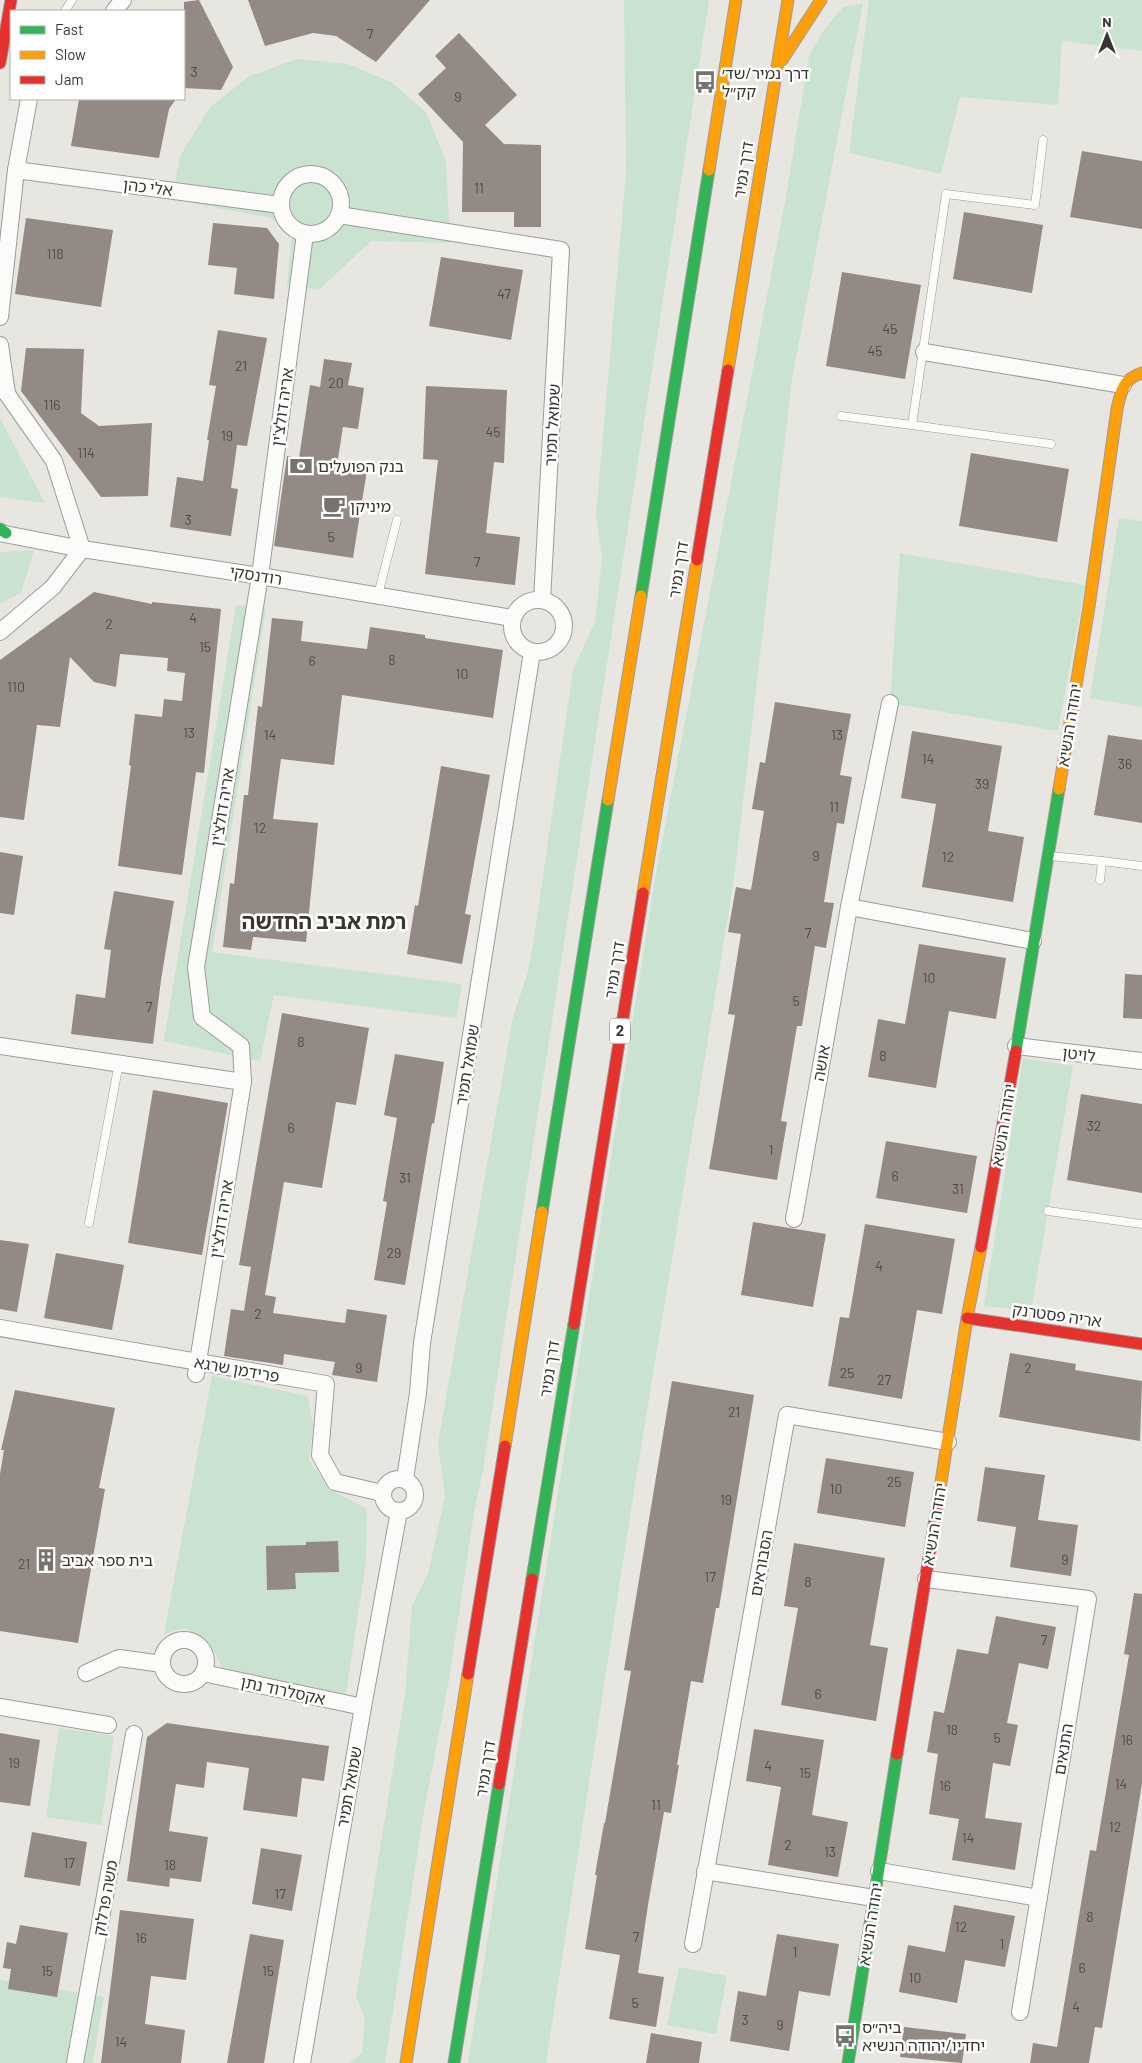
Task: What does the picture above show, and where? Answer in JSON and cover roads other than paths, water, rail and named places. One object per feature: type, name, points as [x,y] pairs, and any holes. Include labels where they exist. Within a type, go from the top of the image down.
[{"type":"main road","points":[[0,63],[11,0]]},
{"type":"main road","name":"דרך נמיר","points":[[406,2063],[736,0]]},
{"type":"main road","name":"דרך נמיר","points":[[454,2063],[775,70],[788,0]]},
{"type":"main road","points":[[775,70],[821,0]]},
{"type":"main road","points":[[1123,385],[1132,375],[1142,373]]},
{"type":"main road","name":"יהודה הנשיא","points":[[848,2063],[968,1318],[990,1201],[1089,607],[1116,419],[1123,385]]},
{"type":"main road","name":"אריה פסטרנק","points":[[968,1318],[1142,1344]]},
{"type":"street","points":[[115,10],[123,0]]},
{"type":"street","points":[[0,317],[16,170],[29,100]]},
{"type":"street","name":"אלי כהן","points":[[16,170],[280,205]]},
{"type":"street","points":[[304,174],[315,174],[331,181],[338,190],[341,202],[336,221],[320,233],[305,234],[293,229],[286,221],[280,205],[280,199],[286,186],[304,174]]},
{"type":"street","name":"שמואל תמיר","points":[[339,215],[561,250],[542,600]]},
{"type":"street","name":"אריה דולצ'ין","points":[[197,1368],[243,1082],[241,1046],[202,1017],[196,967],[260,576],[305,234]]},
{"type":"street","points":[[0,345],[7,394],[54,461],[82,550],[53,587],[0,632]]},
{"type":"street","points":[[924,352],[1123,385]]},
{"type":"street","name":"רודנסקי","points":[[2,533],[82,550],[260,576],[512,618]]},
{"type":"street","points":[[542,600],[551,603],[558,610],[563,618],[564,627],[558,643],[550,649],[532,652],[518,644],[513,636],[512,618],[517,609],[524,603],[542,600]]},
{"type":"street","name":"שמואל תמיר","points":[[404,1479],[418,1393],[424,1334],[532,652]]},
{"type":"street","name":"אושה","points":[[794,1219],[849,907],[890,703]]},
{"type":"street","points":[[849,907],[1034,940]]},
{"type":"street","points":[[0,1046],[44,1051],[243,1082]]},
{"type":"street","name":"לויטן","points":[[1016,1046],[1142,1061]]},
{"type":"street","name":"פרידמן שרגא","points":[[0,1328],[197,1368],[326,1384],[320,1454],[335,1482],[382,1493]]},
{"type":"street","name":"הסבוראים","points":[[693,1944],[787,1415],[948,1442]]},
{"type":"street","points":[[404,1479],[413,1486],[415,1498],[410,1508],[399,1512],[385,1504],[382,1493],[390,1481],[404,1479]]},
{"type":"street","name":"שמואל תמיר","points":[[302,2063],[363,1707],[399,1512]]},
{"type":"street","name":"התנאים","points":[[926,1579],[1088,1599],[1020,2012]]},
{"type":"street","points":[[178,1641],[192,1642],[198,1646],[205,1659],[203,1673],[192,1682],[179,1684],[167,1676],[162,1664],[163,1656],[171,1644],[178,1641]]},
{"type":"street","points":[[86,1673],[119,1658],[162,1664]]},
{"type":"street","name":"אקסלרוד נתן","points":[[203,1673],[363,1707]]},
{"type":"street","points":[[0,1707],[108,1725]]},
{"type":"street","name":"משה פרלוק","points":[[75,2063],[134,1734]]},
{"type":"street","points":[[705,1871],[874,1898]]},
{"type":"street","points":[[879,1871],[1039,1898]]},
{"type":"lane","points":[[912,425],[946,194],[1035,205],[1043,140]]},
{"type":"lane","points":[[841,416],[1051,444]]},
{"type":"lane","points":[[378,595],[397,520]]},
{"type":"lane","points":[[1048,856],[1142,866]]},
{"type":"lane","points":[[1100,880],[1102,861]]},
{"type":"lane","points":[[89,1223],[119,1063]]},
{"type":"lane","points":[[1048,1211],[1142,1224]]},
{"type":"place","name":"דרך נמיר/שד׳ קק״ל","points":[[705,82]]},
{"type":"place","name":"בנק הפועלים","points":[[301,466]]},
{"type":"place","name":"מיניקן","points":[[334,506]]},
{"type":"place","name":"בית ספר אביב","points":[[46,1560]]},
{"type":"place","name":"ביה״ס יחדיו/יהודה הנשיא","points":[[845,2036]]},
{"type":"district","name":"רמת אביב החדשה","points":[[324,922]]}]
